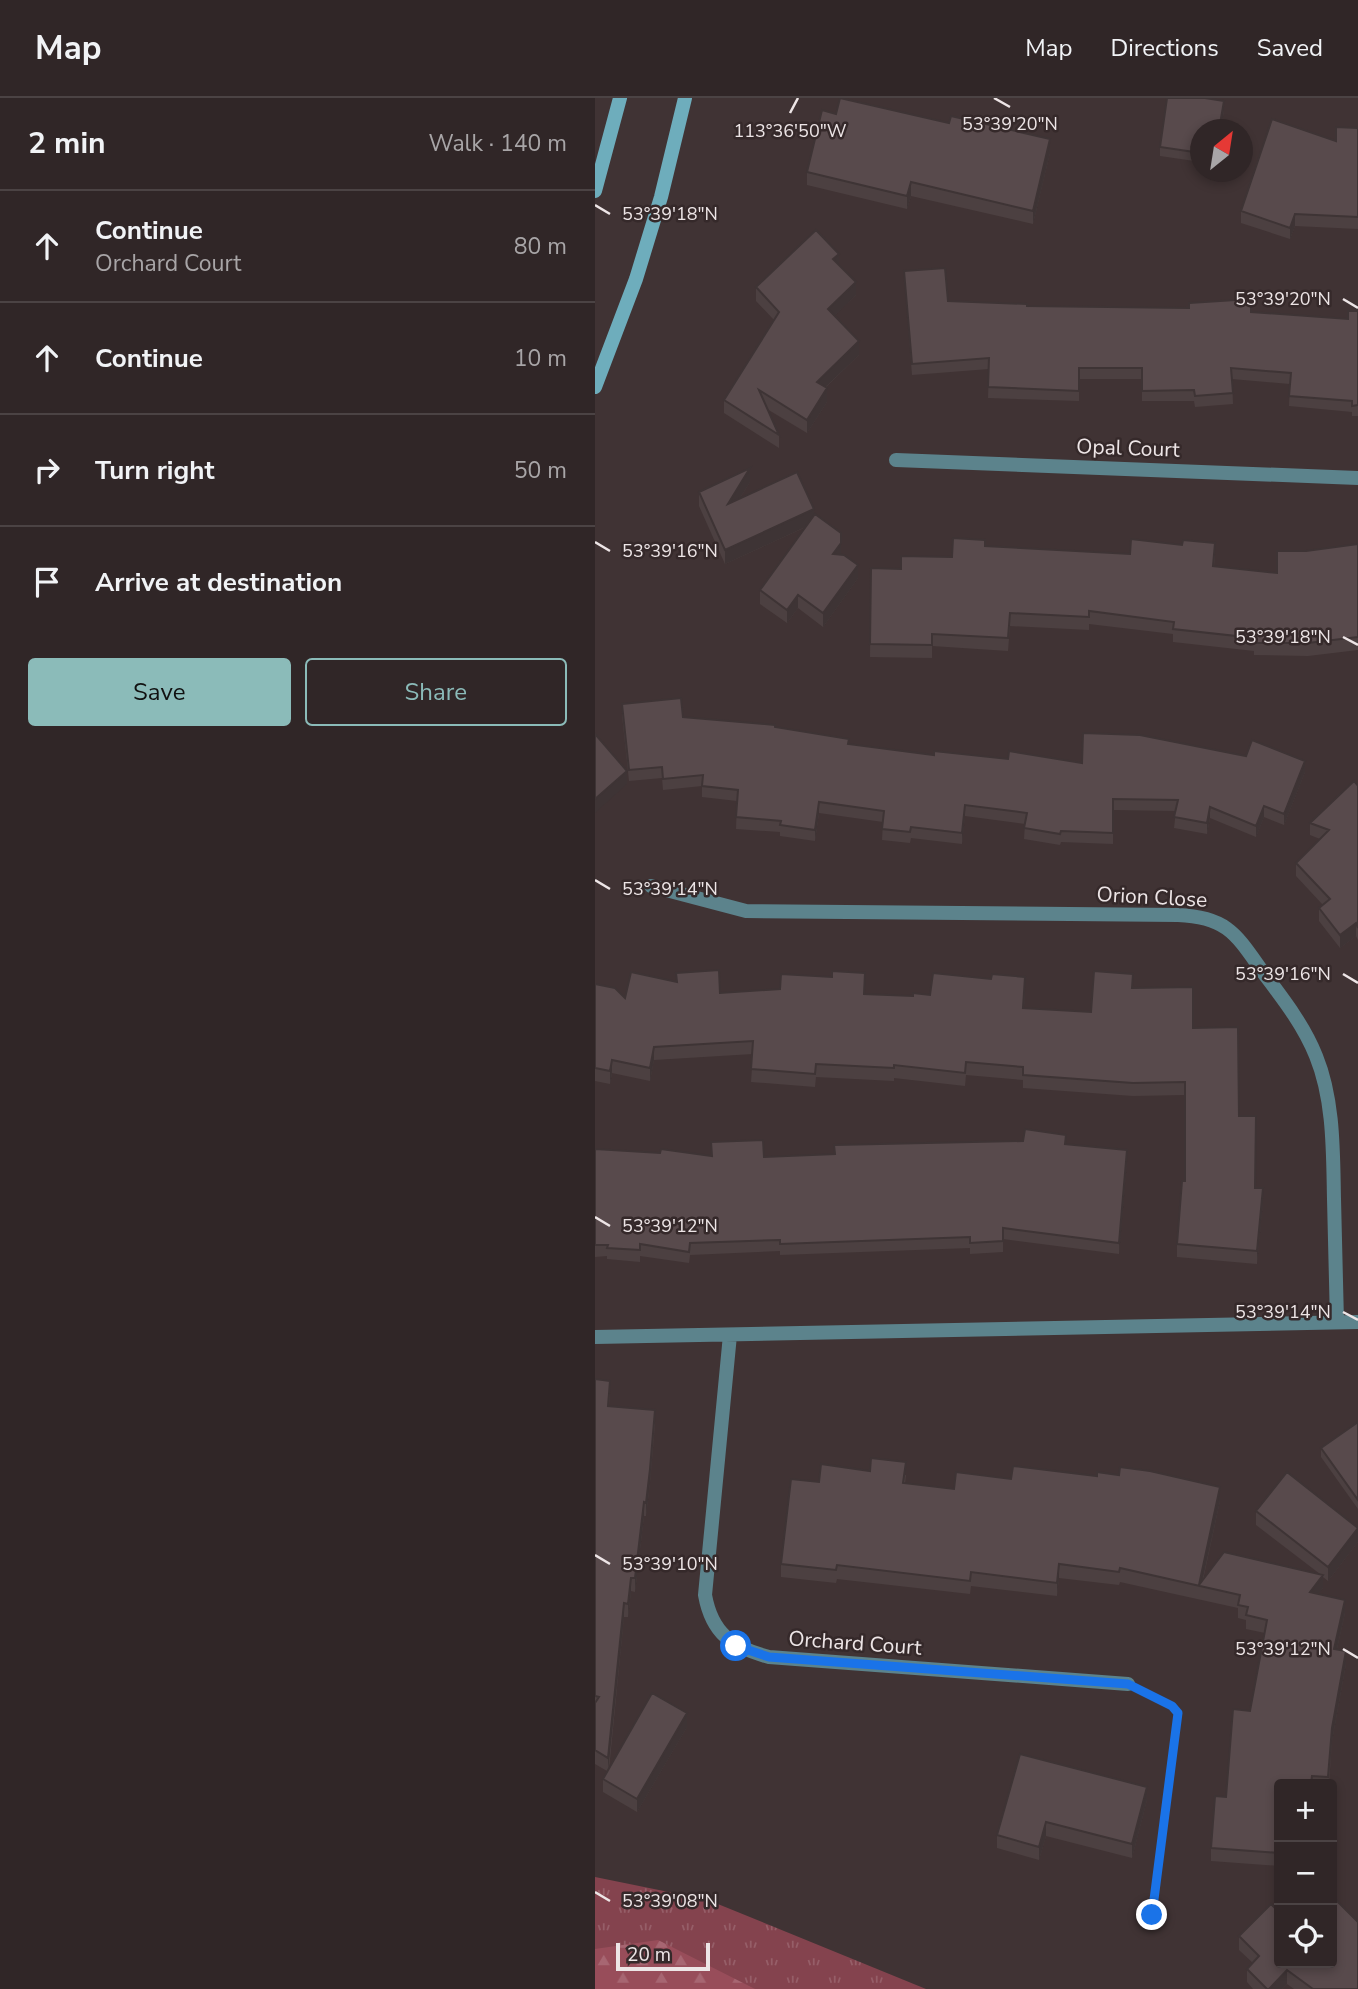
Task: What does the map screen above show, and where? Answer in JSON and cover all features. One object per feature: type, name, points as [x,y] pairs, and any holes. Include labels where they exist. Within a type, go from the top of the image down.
[{"type":"main road","points":[[595,191],[620,98]]},
{"type":"main road","points":[[595,387],[636,279],[661,197],[685,98]]},
{"type":"street","name":"Opal Court","points":[[895,460],[1358,478]]},
{"type":"street","name":"Orion Close","points":[[651,886],[746,911],[1178,915],[1196,916],[1227,928],[1246,949],[1297,1020],[1322,1073],[1333,1155],[1337,1322]]},
{"type":"street","points":[[595,1337],[1358,1322]]},
{"type":"street","name":"Orchard Court","points":[[730,1335],[705,1595],[713,1623],[724,1636],[736,1646],[769,1657],[1128,1684]]},
{"type":"path","points":[[1128,1684],[1172,1706],[1178,1713],[1152,1915]]},
{"type":"green space","points":[[595,1877],[708,1900],[926,1989],[595,1989]]},
{"type":"green space","points":[[658,1940],[755,1989],[595,1989],[595,1949]]},
{"type":"building","points":[[840,98],[949,123],[951,116],[1050,139],[1033,211],[911,182],[907,196],[807,172],[822,110],[836,114]]},
{"type":"building","points":[[1167,98],[1224,101],[1221,119],[1190,119],[1190,151],[1160,147]]},
{"type":"building","points":[[1272,119],[1336,141],[1336,127],[1358,128],[1358,217],[1295,214],[1290,228],[1241,211],[1253,182]]},
{"type":"building","points":[[816,230],[839,254],[833,259],[856,282],[828,309],[859,341],[817,382],[827,388],[807,420],[759,390],[779,435],[724,400],[779,312],[756,287]]},
{"type":"building","points":[[945,268],[948,301],[1027,306],[1189,308],[1189,303],[1251,299],[1251,312],[1348,319],[1348,311],[1358,311],[1358,405],[1352,406],[1352,401],[1289,396],[1291,373],[1231,368],[1233,393],[1195,396],[1194,390],[1142,391],[1142,368],[1079,368],[1079,391],[988,387],[989,358],[912,364],[904,271]]},
{"type":"building","points":[[750,468],[728,504],[797,472],[814,509],[725,550],[699,492]]},
{"type":"building","points":[[815,514],[841,533],[841,543],[833,554],[844,555],[858,565],[823,613],[798,595],[787,610],[760,590]]},
{"type":"building","points":[[953,538],[985,540],[985,546],[1130,554],[1131,539],[1182,545],[1183,540],[1215,543],[1213,566],[1277,573],[1277,551],[1306,551],[1358,544],[1358,637],[1308,643],[1254,643],[1254,638],[1173,629],[1174,622],[1089,611],[1089,617],[1010,613],[1008,638],[932,634],[932,645],[870,644],[871,568],[901,569],[901,556],[952,557]]},
{"type":"building","points":[[681,698],[683,717],[775,725],[849,739],[848,744],[934,755],[934,751],[1008,759],[1009,751],[1082,763],[1083,733],[1140,735],[1246,756],[1252,740],[1305,761],[1284,814],[1264,806],[1256,826],[1210,807],[1207,823],[1174,817],[1178,800],[1113,799],[1113,833],[1061,831],[1060,834],[1024,828],[1027,813],[965,805],[962,833],[911,827],[910,832],[882,829],[884,811],[819,802],[815,830],[780,825],[781,821],[736,817],[738,790],[702,786],[703,775],[663,779],[662,767],[629,770],[622,704]]},
{"type":"building","points":[[595,734],[627,771],[595,799]]},
{"type":"building","points":[[1354,781],[1358,786],[1358,928],[1356,923],[1340,935],[1319,908],[1330,899],[1296,863],[1329,830],[1310,823]]},
{"type":"building","points":[[719,970],[720,993],[780,989],[781,974],[832,977],[832,971],[865,973],[864,994],[913,996],[913,993],[930,995],[933,973],[991,979],[992,974],[1025,977],[1023,1008],[1091,1012],[1094,971],[1133,974],[1132,988],[1193,987],[1193,1028],[1238,1027],[1239,1116],[1256,1116],[1255,1188],[1263,1188],[1257,1251],[1177,1244],[1182,1181],[1185,1181],[1185,1082],[1133,1083],[1023,1075],[1023,1067],[966,1062],[965,1073],[894,1065],[894,1068],[816,1064],[815,1074],[751,1069],[753,1041],[654,1047],[650,1068],[612,1060],[610,1071],[595,1068],[595,984],[615,988],[625,998],[631,972],[677,982],[676,973]]},
{"type":"building","points":[[1025,1129],[1066,1135],[1065,1144],[1127,1150],[1119,1243],[1003,1228],[1003,1241],[970,1243],[970,1237],[780,1244],[780,1240],[690,1243],[689,1252],[640,1244],[640,1250],[595,1245],[595,1149],[660,1153],[661,1149],[712,1156],[711,1142],[763,1140],[764,1157],[835,1154],[834,1145],[1023,1141]]},
{"type":"building","points":[[595,1379],[610,1381],[608,1406],[655,1410],[635,1578],[631,1578],[628,1604],[624,1603],[608,1758],[595,1750],[595,1703],[599,1697],[595,1696]]},
{"type":"building","points":[[1358,1422],[1358,1500],[1321,1448]]},
{"type":"building","points":[[871,1458],[906,1462],[903,1483],[954,1489],[956,1472],[1011,1479],[1013,1466],[1097,1476],[1097,1472],[1119,1475],[1120,1467],[1220,1487],[1199,1585],[1224,1552],[1323,1575],[1310,1592],[1345,1600],[1334,1649],[1346,1651],[1332,1728],[1328,1777],[1274,1779],[1274,1853],[1211,1848],[1215,1796],[1226,1797],[1233,1709],[1250,1711],[1267,1620],[1246,1615],[1248,1607],[1238,1605],[1240,1595],[1120,1568],[1119,1572],[1059,1564],[1057,1583],[971,1572],[970,1581],[837,1565],[836,1570],[781,1564],[791,1479],[819,1482],[821,1464],[870,1471]]},
{"type":"building","points":[[1287,1472],[1358,1528],[1328,1567],[1256,1511]]},
{"type":"building","points":[[652,1693],[687,1713],[637,1799],[603,1779]]},
{"type":"building","points":[[1020,1754],[1147,1787],[1132,1844],[1046,1822],[1039,1847],[997,1835]]},
{"type":"building","points":[[1337,1901],[1358,1922],[1358,1989],[1313,1989],[1287,1970],[1267,1989],[1247,1969],[1259,1956],[1239,1936],[1271,1904],[1274,1907],[1274,1968],[1337,1968]]},
{"type":"route","points":[[736,1646],[769,1657],[1128,1684],[1172,1706],[1178,1713],[1152,1915]]}]
